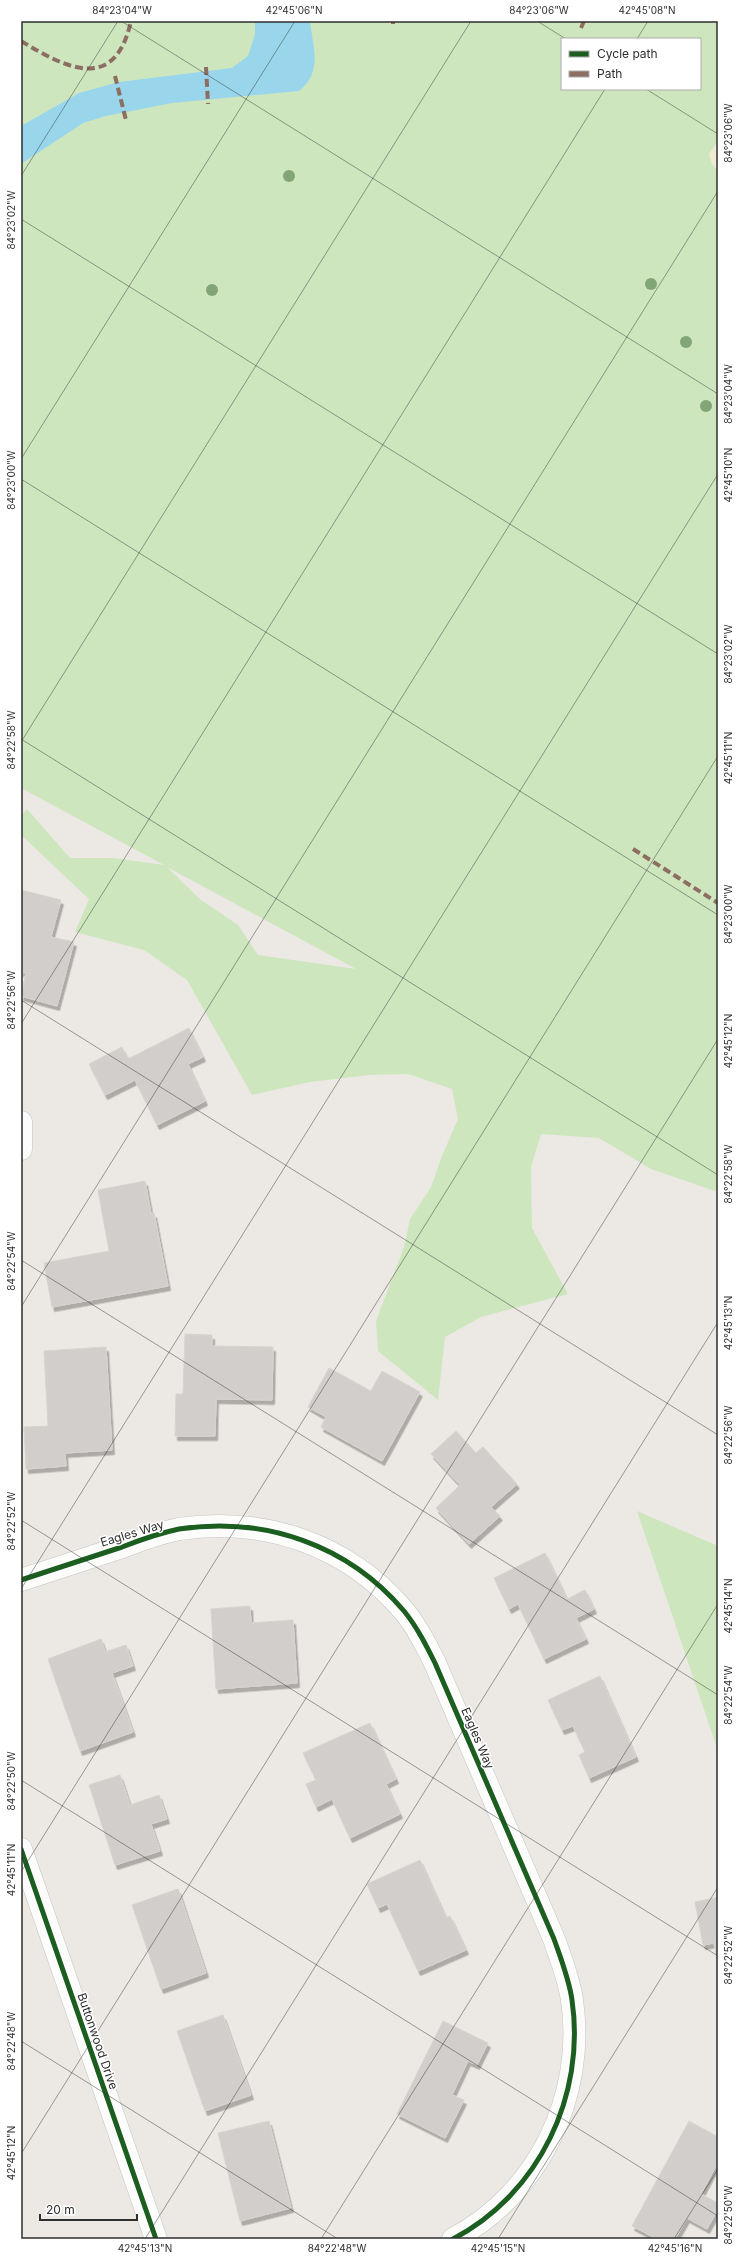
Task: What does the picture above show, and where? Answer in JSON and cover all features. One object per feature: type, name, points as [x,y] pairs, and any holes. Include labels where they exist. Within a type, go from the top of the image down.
[{"type":"street","points":[[21,1122],[21,1149]]},
{"type":"street","name":"Eagles Way","points":[[21,1580],[178,1530],[210,1526],[242,1526],[274,1531],[306,1540],[335,1554],[362,1571],[385,1590],[405,1612],[421,1636],[435,1663],[554,1939],[565,1968],[572,1999],[575,2031],[573,2063],[567,2094],[557,2124],[543,2152],[527,2176],[509,2197],[487,2216],[453,2239]]},
{"type":"street","name":"Buttonwood Drive","points":[[21,1849],[156,2239]]},
{"type":"green space","points":[[21,21],[718,21],[718,1192],[651,1169],[599,1138],[541,1134],[531,1167],[532,1228],[568,1294],[481,1317],[445,1337],[438,1400],[378,1351],[376,1321],[404,1247],[410,1219],[431,1187],[442,1156],[458,1119],[452,1089],[408,1074],[369,1075],[310,1082],[252,1095],[187,980],[144,950],[75,932],[89,899],[21,835],[21,816],[27,809],[70,858],[114,858],[164,865],[21,788]],"holes":[[[167,867],[356,969],[258,955],[238,925],[201,900]]]},
{"type":"green space","points":[[637,1511],[718,1546],[718,1751]]},
{"type":"sand","points":[[718,141],[718,171],[712,164],[709,154]]},
{"type":"water","points":[[255,21],[310,21],[315,59],[314,68],[306,84],[299,91],[172,103],[106,116],[83,123],[21,164],[21,126],[79,93],[119,82],[232,68],[248,56],[255,34]]},
{"type":"building","points":[[21,890],[61,900],[51,937],[74,942],[57,1006],[21,996],[26,973],[21,972]]},
{"type":"building","points":[[189,1028],[203,1057],[188,1064],[205,1101],[157,1125],[135,1080],[105,1095],[89,1064],[122,1047],[128,1059]]},
{"type":"building","points":[[145,1181],[151,1214],[154,1213],[168,1286],[52,1307],[44,1263],[109,1251],[98,1190]]},
{"type":"building","points":[[185,1334],[212,1335],[212,1346],[273,1347],[272,1400],[216,1399],[215,1436],[175,1436],[176,1394],[183,1394]]},
{"type":"building","points":[[106,1347],[112,1450],[65,1453],[66,1466],[26,1469],[24,1427],[48,1426],[44,1351]]},
{"type":"building","points":[[329,1368],[371,1391],[382,1371],[420,1392],[382,1461],[321,1427],[326,1417],[308,1407]]},
{"type":"building","points":[[456,1431],[476,1453],[483,1447],[517,1484],[491,1507],[500,1516],[469,1544],[436,1508],[460,1485],[431,1454]]},
{"type":"building","points":[[545,1553],[567,1599],[585,1590],[594,1609],[576,1618],[586,1639],[544,1659],[518,1604],[509,1609],[494,1578]]},
{"type":"building","points":[[250,1606],[251,1623],[293,1620],[297,1683],[216,1689],[211,1609]]},
{"type":"building","points":[[101,1639],[105,1652],[126,1645],[133,1666],[112,1673],[133,1732],[80,1751],[48,1659]]},
{"type":"building","points":[[600,1676],[636,1757],[589,1778],[579,1755],[585,1752],[573,1726],[562,1730],[548,1700]]},
{"type":"building","points":[[370,1723],[396,1779],[386,1784],[400,1814],[350,1838],[332,1799],[316,1807],[306,1784],[316,1780],[303,1753]]},
{"type":"building","points":[[120,1775],[130,1805],[159,1795],[167,1819],[151,1824],[160,1851],[115,1865],[89,1785]]},
{"type":"building","points":[[420,1860],[446,1918],[450,1916],[466,1950],[418,1971],[387,1904],[378,1908],[367,1884]]},
{"type":"building","points":[[178,1889],[206,1973],[161,1989],[132,1905]]},
{"type":"building","points":[[718,1897],[718,1964],[714,1943],[703,1945],[695,1902]]},
{"type":"building","points":[[223,2015],[251,2095],[205,2111],[177,2031]]},
{"type":"building","points":[[443,2021],[488,2043],[477,2065],[468,2061],[452,2095],[464,2100],[445,2138],[397,2114]]},
{"type":"building","points":[[269,2121],[291,2208],[240,2221],[218,2133]]},
{"type":"building","points":[[689,2121],[718,2137],[718,2162],[701,2194],[718,2203],[718,2209],[707,2229],[687,2218],[675,2239],[657,2239],[632,2226]]},
{"type":"marked path","points":[[21,41],[55,60],[72,66],[87,68],[101,66],[114,58],[124,44],[131,21]]},
{"type":"marked path","points":[[581,28],[584,21]]},
{"type":"marked path","points":[[206,67],[208,104]]},
{"type":"marked path","points":[[115,76],[126,120]]},
{"type":"marked path","points":[[633,849],[718,903]]},
{"type":"cycle path","points":[[21,1580],[150,1537],[179,1529],[211,1526],[243,1527],[273,1532],[303,1540],[331,1553],[357,1569],[382,1588],[404,1611],[413,1623],[435,1663],[554,1939],[569,1984],[572,2000],[574,2036],[571,2071],[563,2106],[550,2138],[532,2169],[510,2196],[483,2220],[453,2239]]},
{"type":"cycle path","points":[[21,1849],[156,2239]]}]
